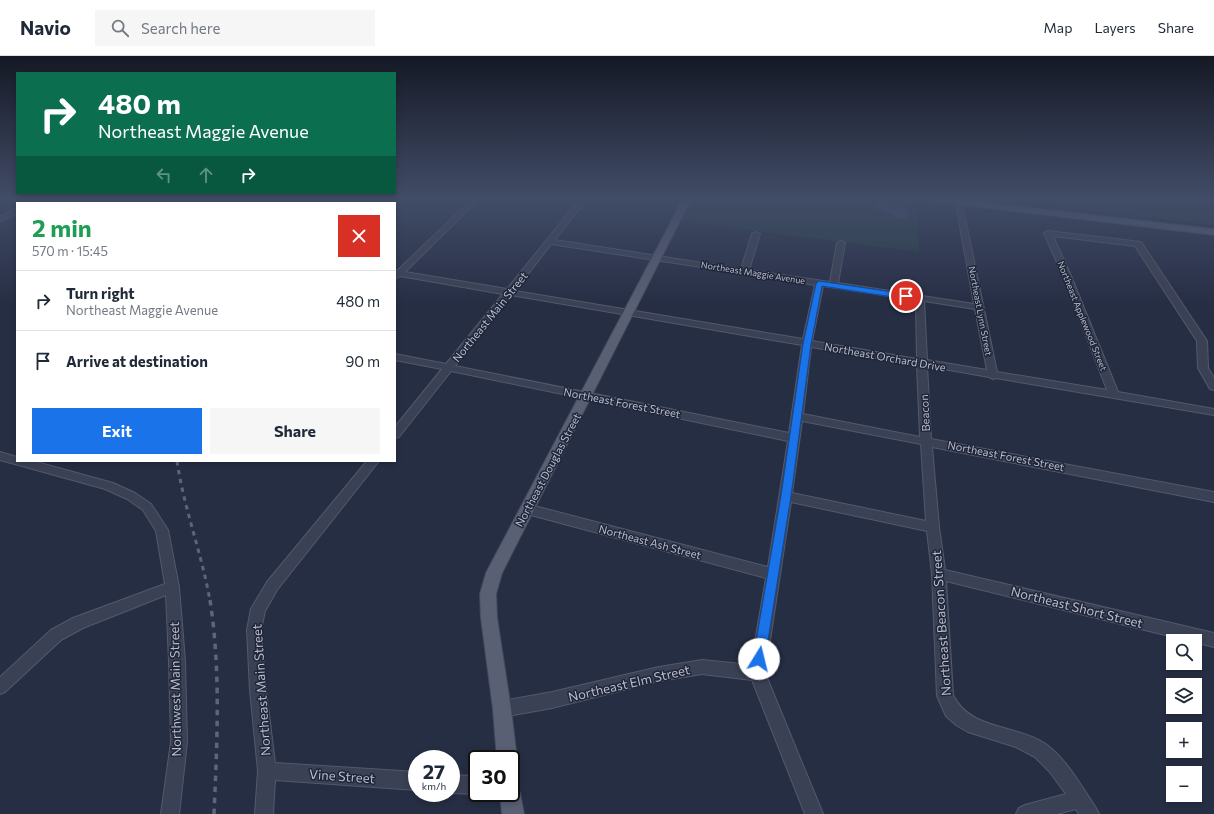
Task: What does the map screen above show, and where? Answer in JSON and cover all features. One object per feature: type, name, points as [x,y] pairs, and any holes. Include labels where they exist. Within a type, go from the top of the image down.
[{"type":"main road","name":"Northeast Douglas Street","points":[[506,750],[502,709],[489,618],[488,594],[494,573],[668,234]]},
{"type":"main road","points":[[511,802],[513,814]]},
{"type":"street","points":[[396,275],[439,234]]},
{"type":"street","name":"Northeast Main Street","points":[[396,433],[556,234]]},
{"type":"street","points":[[744,272],[756,234]]},
{"type":"street","name":"Northeast Lynn Street","points":[[965,234],[993,376]]},
{"type":"street","name":"Northeast Applewood Street","points":[[1049,234],[1067,276],[1114,396]]},
{"type":"street","name":"Northeast Applewood Street","points":[[1059,234],[1138,244],[1202,341],[1204,368],[1214,387]]},
{"type":"street","name":"Northeast Maggie Avenue","points":[[550,242],[819,284],[979,307]]},
{"type":"street","points":[[834,286],[840,242]]},
{"type":"street","name":"Northeast Orchard Drive","points":[[396,275],[1214,412]]},
{"type":"street","points":[[814,814],[757,673],[772,574],[786,496],[807,344],[819,284]]},
{"type":"street","name":"Beacon","points":[[920,298],[926,440],[933,527]]},
{"type":"street","name":"Northeast Forest Street","points":[[396,357],[794,438]]},
{"type":"street","name":"Northeast Forest Street","points":[[798,417],[926,440],[1214,497]]},
{"type":"street","name":"Northwest Main Street","points":[[0,456],[16,460]]},
{"type":"street","name":"Northwest Main Street","points":[[22,462],[109,486],[131,496],[147,507],[162,530],[172,587],[177,661],[179,742],[170,814]]},
{"type":"street","name":"Northeast Main Street","points":[[264,814],[267,771],[258,690],[254,630],[256,614],[272,586],[372,462]]},
{"type":"street","points":[[786,496],[933,527]]},
{"type":"street","name":"Northeast Ash Street","points":[[527,509],[772,574]]},
{"type":"street","name":"Northeast Beacon Street","points":[[933,527],[939,574],[945,696],[948,705],[955,716],[962,721],[981,729],[1020,740],[1040,749],[1061,772],[1079,799]]},
{"type":"street","name":"Northeast Short Street","points":[[939,574],[1214,640]]},
{"type":"street","points":[[0,687],[56,635],[78,623],[172,587]]},
{"type":"street","name":"Northeast Elm Street","points":[[502,709],[552,700],[659,674],[702,667],[757,673]]},
{"type":"street","name":"Vine Street","points":[[267,771],[408,780]]},
{"type":"street","points":[[1025,814],[1079,799],[1090,814]]},
{"type":"shaded area","points":[[783,234],[918,234],[919,252]]},
{"type":"railway","points":[[177,462],[184,497],[207,583],[210,601]]},
{"type":"railway","points":[[210,600],[216,653],[217,680],[217,734],[214,814]]},
{"type":"route","points":[[759,659],[786,496],[807,344],[819,284],[906,296]]}]
